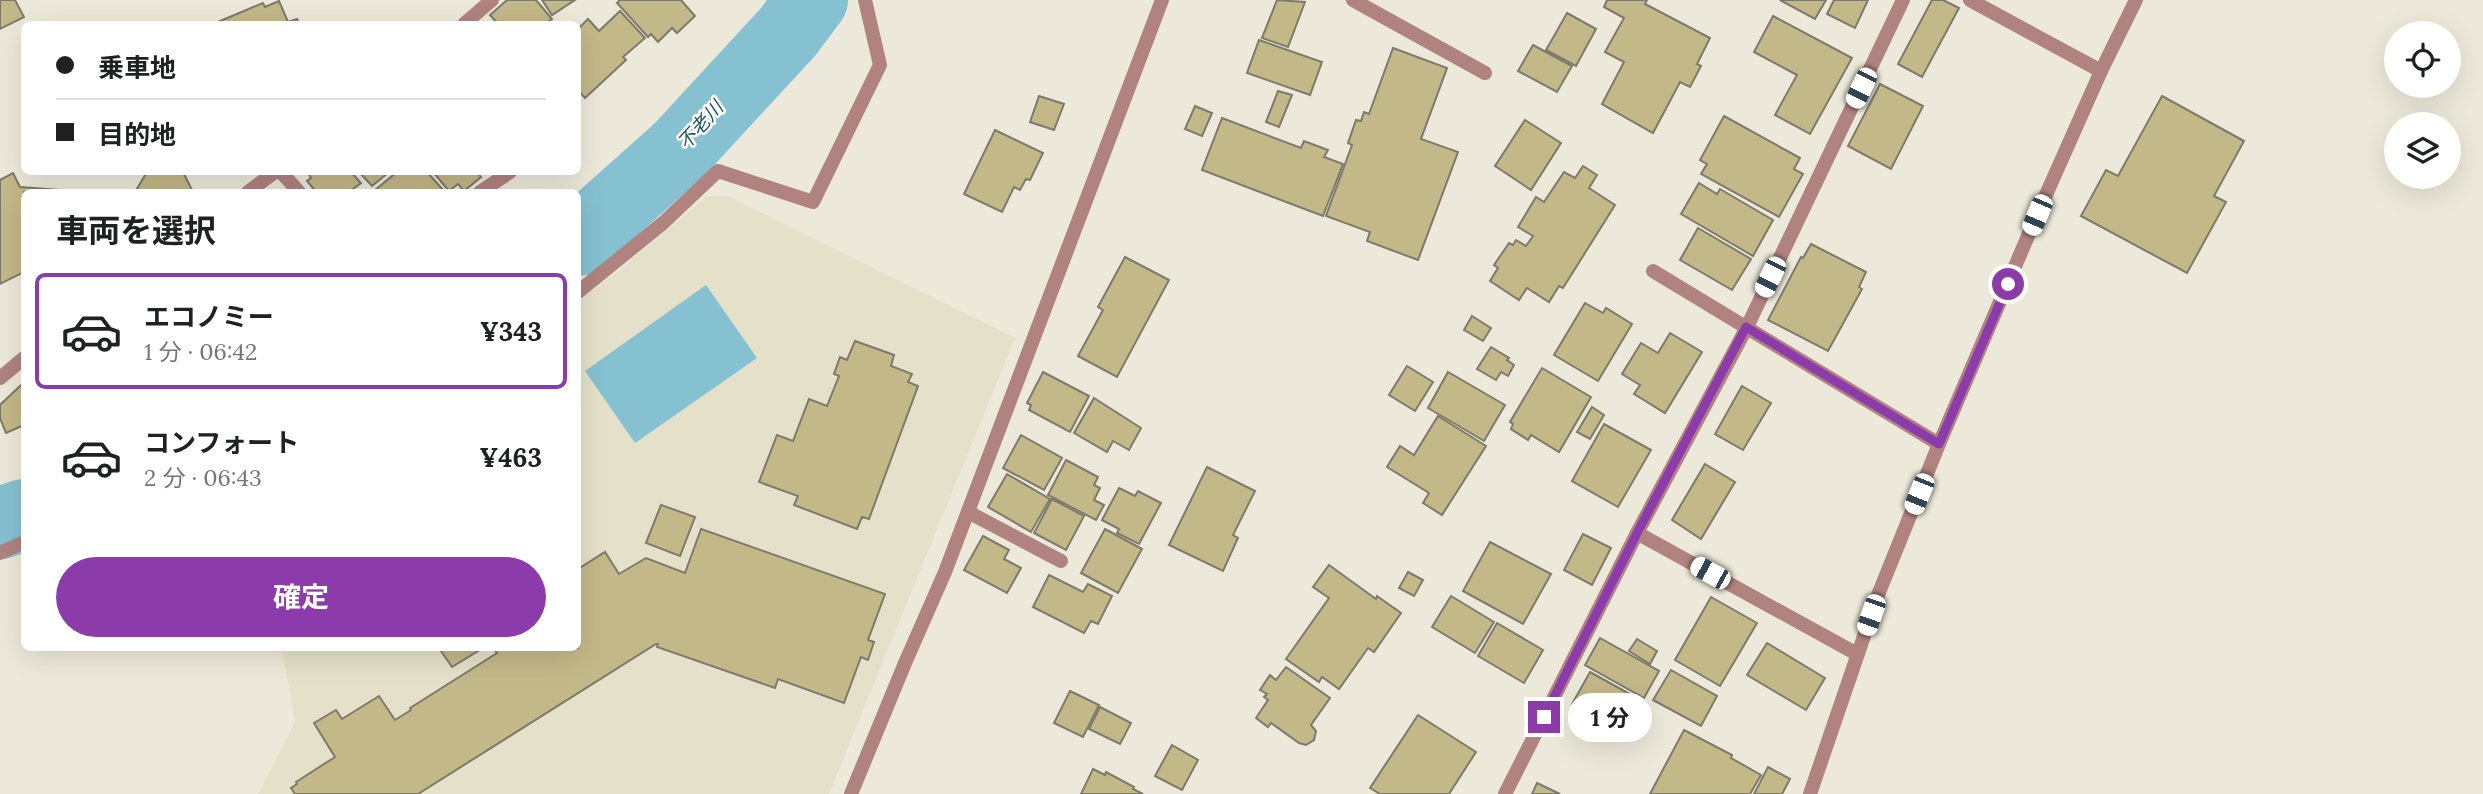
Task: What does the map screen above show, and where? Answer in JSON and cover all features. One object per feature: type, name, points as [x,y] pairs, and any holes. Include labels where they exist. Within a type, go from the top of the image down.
[{"type":"street","points":[[472,21],[492,0]]},
{"type":"street","points":[[581,290],[663,223],[718,171],[813,202],[880,65],[865,0]]},
{"type":"street","points":[[852,794],[968,512],[1162,0]]},
{"type":"street","points":[[1353,0],[1485,73]]},
{"type":"street","points":[[1505,794],[1637,533],[1746,327],[1903,0]]},
{"type":"street","points":[[1970,0],[2101,71]]},
{"type":"street","points":[[1810,794],[1878,595],[1939,444],[2101,71],[2136,0]]},
{"type":"street","points":[[252,189],[271,175]]},
{"type":"street","points":[[284,175],[296,189]]},
{"type":"street","points":[[484,189],[506,175]]},
{"type":"street","points":[[1653,271],[1939,444]]},
{"type":"street","points":[[0,379],[21,361]]},
{"type":"street","points":[[968,512],[1061,561]]},
{"type":"street","points":[[1637,533],[1857,654]]},
{"type":"street","points":[[0,553],[21,543]]},
{"type":"shaded area","points":[[707,196],[728,196],[1015,338],[829,794],[258,794],[295,722],[283,651],[581,651],[581,299]]},
{"type":"water","points":[[706,285],[757,358],[635,443],[585,371]]},
{"type":"building","points":[[0,0],[15,0],[24,17],[0,29]]},
{"type":"building","points":[[507,0],[536,0],[552,19],[495,21],[490,15]]},
{"type":"building","points":[[542,0],[575,0],[552,15]]},
{"type":"building","points":[[620,0],[681,0],[695,16],[677,33],[672,28],[658,42],[651,34],[648,37],[617,3]]},
{"type":"building","points":[[1277,0],[1305,2],[1288,47],[1262,38]]},
{"type":"building","points":[[1607,0],[1647,0],[1645,4],[1710,38],[1697,64],[1701,66],[1690,87],[1680,82],[1653,133],[1602,104],[1624,62],[1605,52],[1624,18],[1604,7]]},
{"type":"building","points":[[1780,0],[1826,0],[1815,19]]},
{"type":"building","points":[[1834,0],[1868,0],[1855,28],[1827,14]]},
{"type":"building","points":[[1932,0],[1943,0],[1959,8],[1922,77],[1898,64]]},
{"type":"building","points":[[279,1],[288,21],[220,21],[263,3],[265,7]]},
{"type":"building","points":[[620,11],[645,38],[623,57],[626,60],[585,98],[581,93],[581,26],[588,19],[599,31]]},
{"type":"building","points":[[1567,13],[1596,29],[1576,66],[1546,50]]},
{"type":"building","points":[[1773,16],[1852,58],[1810,134],[1775,115],[1797,75],[1754,52]]},
{"type":"building","points":[[1259,40],[1322,62],[1310,95],[1247,73]]},
{"type":"building","points":[[1533,45],[1572,66],[1557,92],[1518,71]]},
{"type":"building","points":[[1393,48],[1447,68],[1421,139],[1458,152],[1418,260],[1367,241],[1370,232],[1326,216],[1352,145],[1348,143],[1356,120],[1361,121],[1364,112],[1369,114]]},
{"type":"building","points":[[1880,84],[1923,106],[1891,169],[1848,146]]},
{"type":"building","points":[[1278,91],[1292,95],[1279,127],[1266,122]]},
{"type":"building","points":[[1039,96],[1064,104],[1054,130],[1030,122]]},
{"type":"building","points":[[2162,96],[2244,141],[2214,196],[2226,202],[2187,273],[2081,216],[2106,170],[2118,176]]},
{"type":"building","points":[[1195,106],[1212,113],[1202,136],[1185,129]]},
{"type":"building","points":[[1724,116],[1800,158],[1794,169],[1803,174],[1779,217],[1701,174],[1707,164],[1700,160]]},
{"type":"building","points":[[1222,118],[1301,148],[1304,141],[1328,150],[1324,157],[1343,164],[1323,216],[1202,170]]},
{"type":"building","points":[[1525,120],[1561,143],[1531,190],[1495,166]]},
{"type":"building","points":[[995,130],[1043,153],[1030,180],[1026,179],[1020,190],[1014,187],[1002,212],[964,194]]},
{"type":"building","points":[[1583,166],[1597,175],[1589,188],[1615,205],[1563,288],[1559,286],[1549,302],[1527,288],[1519,300],[1490,281],[1498,268],[1494,265],[1509,243],[1513,245],[1516,240],[1526,246],[1533,236],[1518,227],[1536,197],[1544,202],[1564,172],[1575,178]]},
{"type":"building","points":[[13,173],[20,187],[47,189],[21,189],[21,274],[0,284],[0,180]]},
{"type":"building","points":[[145,175],[184,175],[192,189],[137,189]]},
{"type":"building","points":[[309,175],[354,175],[361,183],[353,189],[314,189],[307,181],[311,178]]},
{"type":"building","points":[[362,175],[386,175],[372,186]]},
{"type":"building","points":[[393,175],[430,175],[442,189],[376,189]]},
{"type":"building","points":[[436,175],[481,177],[466,189],[462,189],[458,184],[447,189]]},
{"type":"building","points":[[1699,183],[1717,194],[1720,189],[1773,220],[1753,256],[1681,214]]},
{"type":"building","points":[[1698,228],[1751,259],[1732,290],[1680,260]]},
{"type":"building","points":[[1811,244],[1866,272],[1859,287],[1862,289],[1828,351],[1768,320],[1801,257],[1803,258]]},
{"type":"building","points":[[1125,257],[1169,280],[1117,377],[1078,356],[1103,310],[1098,307]]},
{"type":"building","points":[[1585,303],[1603,313],[1606,308],[1632,324],[1598,381],[1554,355]]},
{"type":"building","points":[[1472,316],[1491,328],[1483,341],[1464,330]]},
{"type":"building","points":[[1670,333],[1702,352],[1665,413],[1634,394],[1640,385],[1622,374],[1641,343],[1658,353]]},
{"type":"building","points":[[855,341],[894,355],[891,366],[912,374],[908,382],[918,386],[869,519],[862,517],[857,529],[794,505],[798,496],[759,482],[777,435],[793,441],[809,399],[827,406],[839,376],[834,374],[840,357],[847,360]]},
{"type":"building","points":[[1491,347],[1509,358],[1507,360],[1514,365],[1508,376],[1501,372],[1496,380],[1477,369]]},
{"type":"building","points":[[1407,366],[1433,382],[1415,411],[1389,395]]},
{"type":"building","points":[[1542,368],[1591,397],[1559,452],[1531,435],[1528,440],[1511,429],[1513,424],[1510,422]]},
{"type":"building","points":[[1043,372],[1089,396],[1070,432],[1029,410],[1031,405],[1027,403]]},
{"type":"building","points":[[1448,372],[1505,405],[1484,441],[1428,408]]},
{"type":"building","points":[[21,385],[21,426],[6,433],[0,418],[0,405]]},
{"type":"building","points":[[1742,386],[1771,403],[1743,450],[1715,434]]},
{"type":"building","points":[[1094,398],[1141,428],[1129,450],[1113,441],[1107,452],[1074,433]]},
{"type":"building","points":[[1592,407],[1604,415],[1590,439],[1577,432]]},
{"type":"building","points":[[1438,416],[1486,446],[1442,515],[1423,503],[1429,493],[1387,467],[1400,446],[1414,455]]},
{"type":"building","points":[[1604,424],[1651,450],[1618,507],[1572,481]]},
{"type":"building","points":[[1021,435],[1062,458],[1044,490],[1003,468]]},
{"type":"building","points":[[1066,460],[1098,477],[1094,485],[1100,488],[1094,500],[1104,505],[1096,520],[1048,495]]},
{"type":"building","points":[[1705,464],[1735,482],[1701,539],[1672,520]]},
{"type":"building","points":[[1207,467],[1255,491],[1233,535],[1238,538],[1223,571],[1169,545]]},
{"type":"building","points":[[1007,474],[1050,499],[1031,532],[988,507]]},
{"type":"building","points":[[1119,488],[1135,496],[1138,491],[1161,503],[1139,544],[1117,533],[1119,529],[1102,520]]},
{"type":"building","points":[[1052,499],[1084,516],[1066,550],[1034,533]]},
{"type":"building","points":[[661,505],[695,517],[680,556],[646,543]]},
{"type":"building","points":[[701,529],[885,594],[868,640],[874,642],[868,660],[861,657],[844,703],[778,679],[775,688],[657,647],[656,644],[418,794],[295,794],[291,788],[335,757],[314,723],[336,710],[342,719],[379,696],[395,720],[497,653],[495,651],[581,651],[581,567],[605,552],[619,574],[646,558],[685,573]]},
{"type":"building","points":[[1105,529],[1142,549],[1118,593],[1081,573]]},
{"type":"building","points":[[1583,534],[1611,548],[1592,585],[1564,570]]},
{"type":"building","points":[[983,536],[1009,550],[1004,559],[1021,568],[1007,593],[964,570]]},
{"type":"building","points":[[1490,542],[1551,574],[1523,624],[1463,591]]},
{"type":"building","points":[[1329,565],[1376,599],[1377,596],[1401,613],[1374,652],[1368,648],[1339,689],[1322,677],[1319,682],[1286,659],[1329,598],[1313,587]]},
{"type":"building","points":[[1408,572],[1423,580],[1414,596],[1399,588]]},
{"type":"building","points":[[1049,575],[1083,592],[1088,584],[1112,596],[1098,624],[1091,621],[1084,633],[1033,607]]},
{"type":"building","points":[[1451,596],[1494,622],[1475,653],[1432,627]]},
{"type":"building","points":[[1711,597],[1757,623],[1720,686],[1675,660]]},
{"type":"building","points":[[1497,623],[1543,650],[1524,683],[1478,656]]},
{"type":"building","points":[[1600,638],[1659,671],[1644,698],[1585,665]]},
{"type":"building","points":[[1637,639],[1657,651],[1650,664],[1629,651]]},
{"type":"building","points":[[1767,643],[1825,678],[1806,710],[1747,675]]},
{"type":"building","points":[[441,651],[478,651],[452,667]]},
{"type":"building","points":[[1286,667],[1330,698],[1311,725],[1316,731],[1314,740],[1306,745],[1271,723],[1268,727],[1256,718],[1268,700],[1264,697],[1267,694],[1260,690],[1270,675],[1276,680]]},
{"type":"building","points":[[1671,670],[1717,696],[1701,726],[1653,700]]},
{"type":"building","points":[[1590,672],[1637,698],[1620,730],[1572,704]]},
{"type":"building","points":[[1070,691],[1099,705],[1083,737],[1054,723]]},
{"type":"building","points":[[1100,707],[1131,723],[1120,744],[1089,729]]},
{"type":"building","points":[[1418,715],[1476,752],[1449,794],[1380,794],[1370,788]]},
{"type":"building","points":[[1684,730],[1732,755],[1731,758],[1761,775],[1750,794],[1650,794]]},
{"type":"building","points":[[1172,745],[1198,760],[1182,790],[1155,776]]},
{"type":"building","points":[[1768,767],[1790,779],[1782,794],[1754,794]]},
{"type":"building","points":[[1093,769],[1105,775],[1106,772],[1143,794],[1081,794]]},
{"type":"building","points":[[1537,783],[1560,794],[1532,794]]},
{"type":"waterway","name":"不老川","points":[[581,237],[681,148],[788,32],[812,0]]},
{"type":"waterway","name":"不老川","points":[[0,523],[21,516]]},
{"type":"route","points":[[1544,717],[1746,327],[1939,444],[2008,284]]}]
